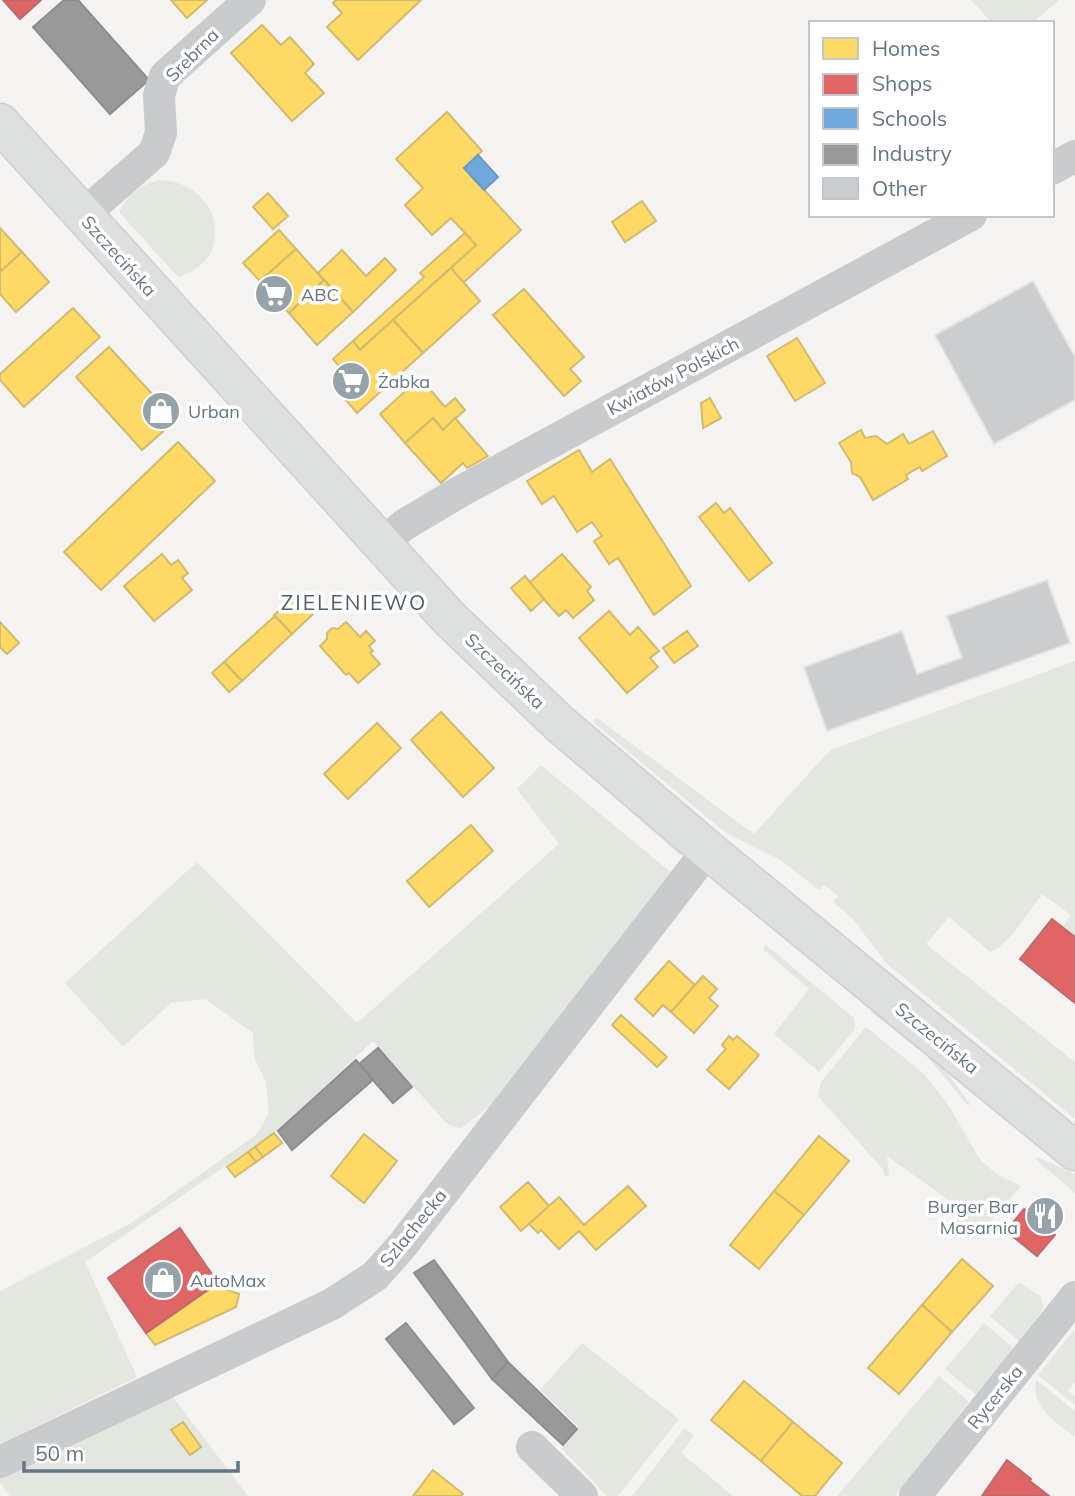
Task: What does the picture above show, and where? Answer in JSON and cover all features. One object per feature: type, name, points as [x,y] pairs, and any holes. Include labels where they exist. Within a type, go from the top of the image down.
[{"type":"street","name":"Srebrna","points":[[83,215],[154,153],[161,133],[159,94],[165,76],[250,0]]},
{"type":"street","name":"Szczecińska","points":[[0,123],[449,618],[561,725],[708,850],[1075,1151]]},
{"type":"street","points":[[1054,168],[1075,156]]},
{"type":"street","name":"Kwiatów Polskich","points":[[380,545],[404,525],[461,491],[967,217]]},
{"type":"street","name":"Szlachecka","points":[[0,1462],[332,1304],[375,1276],[401,1247],[708,850]]},
{"type":"street","name":"Rycerska","points":[[915,1496],[1075,1297]]},
{"type":"street","points":[[532,1447],[582,1496]]},
{"type":"shaded area","points":[[971,0],[1060,0],[1034,21],[990,21]]},
{"type":"shaded area","points":[[159,180],[181,184],[197,194],[209,207],[215,223],[215,240],[209,255],[197,268],[178,277],[119,212],[135,191]]},
{"type":"shaded area","points":[[1075,661],[1075,936],[1063,926],[1071,915],[1042,894],[1012,935],[990,952],[949,917],[926,944],[1075,1062],[1075,1119],[886,963],[853,919],[833,902],[838,896],[824,885],[819,890],[780,860],[726,833],[593,722],[597,718],[754,834],[830,750]]},
{"type":"shaded area","points":[[541,765],[673,874],[494,1103],[460,1129],[446,1123],[373,1041],[277,1131],[85,1262],[137,1377],[0,1444],[0,1291],[133,1222],[257,1134],[269,1113],[266,1082],[254,1057],[253,1033],[205,999],[171,1003],[123,1047],[65,983],[197,862],[357,1023],[559,844],[517,789]]},
{"type":"shaded area","points":[[587,773],[680,851],[681,856]]},
{"type":"shaded area","points":[[766,945],[854,1018],[855,1029],[819,1072],[774,1034],[809,989],[763,949]]},
{"type":"shaded area","points":[[871,1008],[939,1062],[970,1104],[968,1106],[927,1056],[871,1012]]},
{"type":"shaded area","points":[[866,1027],[924,1074],[947,1103],[981,1161],[998,1175],[1021,1186],[975,1239],[955,1225],[951,1202],[887,1156],[889,1178],[884,1175],[884,1171],[818,1096],[821,1082]]},
{"type":"shaded area","points":[[1037,1157],[1075,1174],[1075,1193],[1035,1159]]},
{"type":"shaded area","points":[[1019,1282],[1041,1297],[1044,1308],[1020,1342],[990,1316]]},
{"type":"shaded area","points":[[984,1323],[1014,1349],[976,1395],[945,1369]]},
{"type":"shaded area","points":[[1075,1329],[1075,1382],[1068,1391],[1075,1396],[1075,1405],[1038,1375]]},
{"type":"shaded area","points":[[582,1343],[679,1419],[618,1496],[607,1496],[562,1449],[580,1428],[540,1390]]},
{"type":"shaded area","points":[[939,1376],[969,1402],[895,1496],[837,1496]]},
{"type":"shaded area","points":[[1036,1380],[1075,1411],[1075,1437],[1041,1407]]},
{"type":"shaded area","points":[[170,1393],[248,1496],[10,1496],[0,1483],[0,1477]]},
{"type":"shaded area","points":[[685,1428],[694,1436],[681,1453],[733,1496],[632,1496]]},
{"type":"building: Homes","points":[[171,0],[207,0],[187,18]]},
{"type":"building: Homes","points":[[336,0],[421,0],[358,60],[327,27],[342,13],[333,3]]},
{"type":"building: Homes","points":[[262,25],[281,45],[290,37],[314,64],[305,73],[324,93],[292,121],[231,53]]},
{"type":"building: Homes","points":[[447,112],[482,151],[464,168],[521,230],[463,283],[451,268],[476,245],[451,218],[432,235],[405,205],[423,188],[396,159]]},
{"type":"building: Homes","points":[[268,193],[288,216],[273,229],[253,207]]},
{"type":"building: Homes","points":[[642,201],[656,221],[625,242],[612,222]]},
{"type":"building: Homes","points":[[0,228],[22,252],[0,272]]},
{"type":"building: Homes","points":[[279,230],[296,249],[260,281],[243,263]]},
{"type":"building: Homes","points":[[465,233],[476,245],[360,350],[353,341],[424,277],[420,273]]},
{"type":"building: Homes","points":[[296,249],[324,280],[289,313],[260,281]]},
{"type":"building: Homes","points":[[342,250],[366,276],[385,258],[396,270],[353,312],[318,273]]},
{"type":"building: Homes","points":[[22,252],[49,282],[16,312],[0,294],[0,272]]},
{"type":"building: Homes","points":[[451,268],[480,301],[423,353],[393,320]]},
{"type":"building: Homes","points":[[324,280],[353,312],[317,345],[289,313]]},
{"type":"building: Homes","points":[[524,289],[584,357],[570,369],[581,381],[564,396],[493,315]]},
{"type":"building: Homes","points":[[73,308],[100,337],[24,407],[0,380],[0,374]]},
{"type":"building: Homes","points":[[393,320],[423,353],[357,413],[345,399],[357,388],[333,359],[353,341],[360,350]]},
{"type":"building: Homes","points":[[797,338],[825,383],[795,401],[767,356]]},
{"type":"building: Homes","points":[[109,347],[176,420],[142,450],[76,377]]},
{"type":"building: Homes","points":[[420,378],[445,407],[455,398],[465,410],[443,430],[433,418],[405,443],[380,414]]},
{"type":"building: Homes","points":[[710,398],[721,418],[703,428],[701,403]]},
{"type":"building: Homes","points":[[433,418],[443,430],[455,418],[488,456],[467,468],[463,463],[441,483],[405,443]]},
{"type":"building: Homes","points":[[861,430],[865,438],[876,436],[887,444],[903,434],[909,444],[933,431],[947,456],[922,471],[920,467],[906,475],[908,479],[873,500],[860,477],[852,473],[851,462],[839,443]]},
{"type":"building: Homes","points":[[178,442],[215,481],[101,590],[64,552]]},
{"type":"building: Homes","points":[[579,450],[592,472],[610,459],[691,586],[654,615],[618,558],[609,564],[594,541],[602,536],[592,522],[577,532],[554,496],[542,504],[527,481]]},
{"type":"building: Homes","points":[[716,503],[724,513],[730,508],[772,563],[749,581],[699,517]]},
{"type":"building: Homes","points":[[162,554],[171,565],[178,560],[188,573],[182,578],[192,590],[154,621],[124,586]]},
{"type":"building: Homes","points":[[562,554],[591,587],[587,591],[594,600],[573,618],[566,610],[559,616],[529,583]]},
{"type":"building: Homes","points":[[525,576],[544,599],[531,611],[511,588]]},
{"type":"building: Homes","points":[[296,595],[313,614],[292,634],[274,615]]},
{"type":"building: Homes","points":[[609,611],[630,635],[638,627],[659,651],[650,658],[658,667],[627,693],[579,638]]},
{"type":"building: Homes","points":[[275,616],[292,634],[242,681],[224,662]]},
{"type":"building: Homes","points":[[0,622],[19,643],[7,654],[0,647]]},
{"type":"building: Homes","points":[[346,622],[360,637],[366,631],[375,641],[369,646],[373,651],[370,653],[380,664],[358,683],[349,673],[346,675],[320,646],[332,628],[338,629]]},
{"type":"building: Homes","points":[[687,631],[698,646],[674,663],[663,648]]},
{"type":"building: Homes","points":[[224,662],[242,681],[229,692],[212,673]]},
{"type":"building: Homes","points":[[441,712],[494,768],[463,797],[411,740]]},
{"type":"building: Homes","points":[[377,723],[401,748],[348,799],[324,774]]},
{"type":"building: Homes","points":[[471,825],[493,851],[429,907],[407,881]]},
{"type":"building: Homes","points":[[669,961],[695,985],[671,1012],[663,1005],[653,1016],[635,999]]},
{"type":"building: Homes","points":[[703,976],[717,989],[709,998],[718,1006],[694,1033],[671,1012]]},
{"type":"building: Homes","points":[[621,1015],[667,1057],[657,1067],[612,1025]]},
{"type":"building: Homes","points":[[729,1036],[733,1040],[737,1036],[759,1055],[729,1089],[707,1070],[726,1049],[722,1045]]},
{"type":"building: Homes","points":[[274,1133],[282,1143],[263,1157],[255,1147]]},
{"type":"building: Homes","points":[[364,1134],[397,1161],[364,1203],[331,1176]]},
{"type":"building: Homes","points":[[819,1136],[849,1161],[804,1215],[774,1191]]},
{"type":"building: Homes","points":[[255,1147],[263,1157],[256,1162],[248,1152]]},
{"type":"building: Homes","points":[[248,1152],[256,1162],[235,1177],[227,1167]]},
{"type":"building: Homes","points":[[528,1182],[549,1206],[521,1231],[500,1207]]},
{"type":"building: Homes","points":[[628,1186],[646,1206],[596,1250],[579,1231],[559,1249],[541,1230],[538,1233],[529,1224],[559,1197],[584,1225]]},
{"type":"building: Homes","points":[[774,1191],[804,1215],[759,1269],[730,1245]]},
{"type":"building: Homes","points":[[962,1259],[993,1286],[952,1332],[922,1305]]},
{"type":"building: Homes","points":[[218,1283],[222,1288],[239,1294],[236,1307],[155,1345],[146,1333]]},
{"type":"building: Homes","points":[[922,1305],[952,1332],[899,1394],[868,1368]]},
{"type":"building: Homes","points":[[744,1381],[793,1422],[761,1461],[711,1420]]},
{"type":"building: Homes","points":[[183,1422],[201,1447],[190,1455],[171,1430]]},
{"type":"building: Homes","points":[[793,1422],[842,1463],[815,1496],[802,1496],[761,1461]]},
{"type":"building: Homes","points":[[433,1470],[463,1494],[413,1496]]},
{"type":"building: Shops","points":[[3,0],[41,0],[20,19]]},
{"type":"building: Shops","points":[[1052,919],[1075,937],[1075,1003],[1020,959]]},
{"type":"building: Shops","points":[[1024,1209],[1034,1217],[1039,1211],[1050,1221],[1045,1227],[1055,1235],[1037,1256],[1006,1231]]},
{"type":"building: Shops","name":"AutoMax","points":[[180,1228],[218,1283],[146,1333],[108,1278]]},
{"type":"building: Shops","points":[[1007,1460],[1031,1479],[1030,1481],[1049,1496],[982,1496]]},
{"type":"building: Schools","points":[[478,155],[498,177],[484,190],[464,168]]},
{"type":"building: Industry","points":[[64,0],[78,0],[149,80],[110,114],[33,27]]},
{"type":"building: Industry","points":[[378,1048],[412,1087],[393,1103],[359,1064]]},
{"type":"building: Industry","points":[[356,1060],[373,1080],[292,1150],[278,1131]]},
{"type":"building: Industry","points":[[434,1260],[508,1362],[492,1379],[414,1273]]},
{"type":"building: Industry","points":[[406,1323],[474,1408],[454,1424],[386,1339]]},
{"type":"building: Industry","points":[[508,1362],[577,1429],[563,1445],[492,1379]]},
{"type":"building: Other","points":[[1033,281],[1075,357],[1075,400],[994,444],[935,335]]},
{"type":"building: Other","points":[[1047,580],[1070,643],[827,731],[804,667],[902,631],[917,674],[962,658],[947,616]]},
{"type":"place","name":"ABC","points":[[274,294]]},
{"type":"place","name":"Żabka","points":[[351,381]]},
{"type":"place","name":"Urban","points":[[161,411]]},
{"type":"place","name":"Burger Bar Masarnia","points":[[1045,1216]]},
{"type":"place","name":"AutoMax","points":[[163,1280]]},
{"type":"district","name":"ZIELENIEWO","points":[[354,602]]}]
